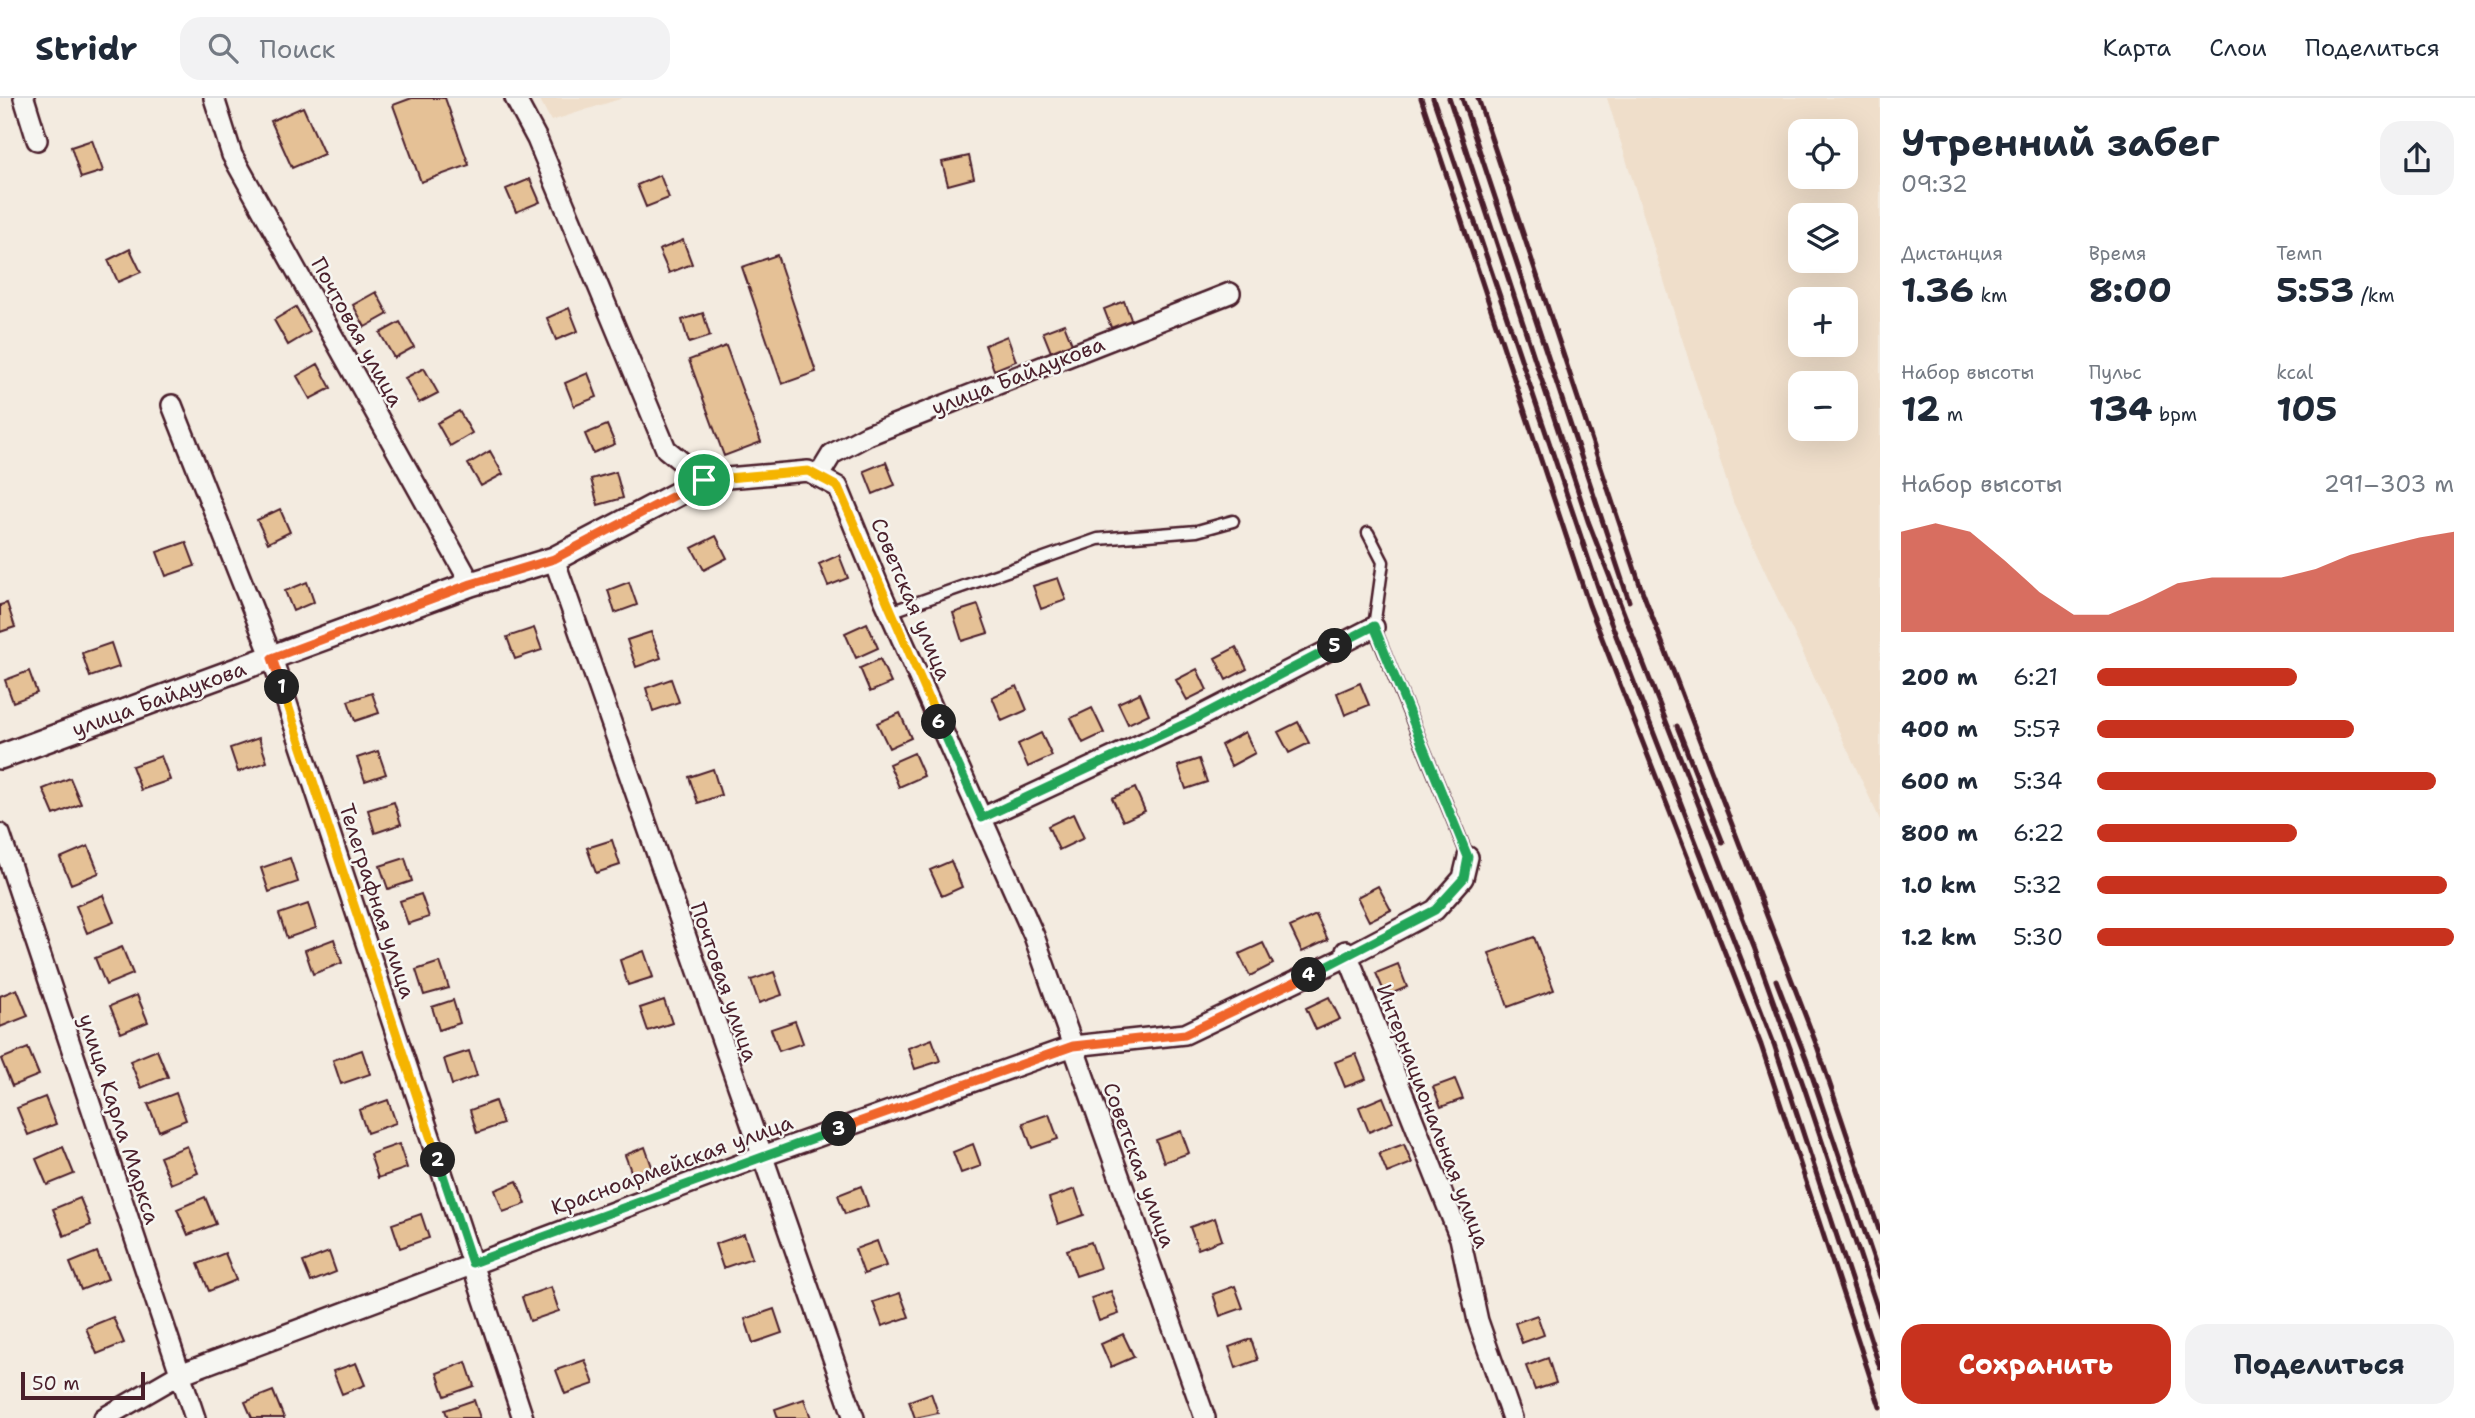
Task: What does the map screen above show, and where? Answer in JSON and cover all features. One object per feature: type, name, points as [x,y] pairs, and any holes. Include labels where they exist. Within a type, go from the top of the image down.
[{"type":"street","points":[[24,98],[37,140]]},
{"type":"street","name":"Почтовая улица","points":[[214,98],[232,155],[471,584]]},
{"type":"street","points":[[515,98],[537,139],[666,449],[704,480],[808,471],[818,477]]},
{"type":"street","name":"улица Байдукова","points":[[818,477],[832,454],[868,435],[1230,293]]},
{"type":"street","name":"Телеграфная улица","points":[[172,405],[272,658],[523,1418]]},
{"type":"street","name":"Советская улица","points":[[818,477],[838,487],[890,612],[1034,936],[1205,1418]]},
{"type":"street","name":"улица Байдукова","points":[[0,757],[471,584],[554,559],[704,480]]},
{"type":"street","name":"Почтовая улица","points":[[554,559],[760,1157],[854,1418]]},
{"type":"street","points":[[982,818],[1193,720],[1374,626]]},
{"type":"street","name":"улица Карла Маркса","points":[[0,834],[195,1418]]},
{"type":"street","name":"Красноармейская улица","points":[[104,1418],[180,1374],[760,1157],[1073,1046],[1185,1034],[1435,910],[1464,878],[1468,857]]},
{"type":"street","name":"Интернациональная улица","points":[[1347,954],[1460,1238],[1478,1321],[1512,1418]]},
{"type":"lane","points":[[890,612],[1098,540],[1197,531],[1233,521]]},
{"type":"lane","points":[[1368,533],[1383,562],[1374,626],[1468,857]]},
{"type":"shaded area","points":[[539,98],[623,98],[551,121]]},
{"type":"shaded area","points":[[1607,98],[1880,98],[1880,820],[1733,502]]},
{"type":"building","points":[[412,98],[445,98],[469,165],[421,182],[393,105]]},
{"type":"building","points":[[303,107],[324,154],[292,168],[271,121]]},
{"type":"building","points":[[92,140],[103,171],[81,178],[71,147]]},
{"type":"building","points":[[969,156],[974,178],[948,185],[942,162]]},
{"type":"building","points":[[660,175],[669,198],[646,207],[637,185]]},
{"type":"building","points":[[530,179],[540,202],[516,212],[506,189]]},
{"type":"building","points":[[683,240],[692,264],[669,273],[659,250]]},
{"type":"building","points":[[130,249],[141,272],[118,282],[108,260]]},
{"type":"building","points":[[777,255],[816,372],[782,384],[742,267]]},
{"type":"building","points":[[376,292],[388,314],[365,327],[353,305]]},
{"type":"building","points":[[1124,301],[1134,327],[1114,335],[1104,309]]},
{"type":"building","points":[[296,307],[310,332],[288,345],[274,320]]},
{"type":"building","points":[[569,308],[578,331],[556,340],[547,318]]},
{"type":"building","points":[[703,313],[710,336],[689,343],[682,320]]},
{"type":"building","points":[[400,322],[414,347],[394,358],[380,333]]},
{"type":"building","points":[[1064,324],[1074,349],[1053,357],[1043,332]]},
{"type":"building","points":[[1007,336],[1016,361],[994,370],[985,345]]},
{"type":"building","points":[[726,346],[761,442],[724,456],[689,360]]},
{"type":"building","points":[[318,364],[331,388],[310,399],[297,376]]},
{"type":"building","points":[[424,368],[438,393],[419,403],[405,378]]},
{"type":"building","points":[[588,373],[597,397],[574,406],[565,383]]},
{"type":"building","points":[[459,411],[472,433],[450,446],[437,423]]},
{"type":"building","points":[[607,425],[615,444],[593,453],[585,434]]},
{"type":"building","points":[[490,451],[503,474],[481,486],[468,464]]},
{"type":"building","points":[[886,462],[895,485],[873,494],[864,471]]},
{"type":"building","points":[[616,472],[623,498],[598,505],[591,479]]},
{"type":"building","points":[[280,509],[290,532],[268,543],[257,520]]},
{"type":"building","points":[[716,536],[727,558],[704,570],[692,548]]},
{"type":"building","points":[[186,542],[195,566],[166,576],[157,552]]},
{"type":"building","points":[[839,555],[848,578],[828,586],[819,564]]},
{"type":"building","points":[[1058,578],[1066,600],[1041,609],[1033,586]]},
{"type":"building","points":[[307,582],[314,602],[293,611],[285,591]]},
{"type":"building","points":[[629,582],[637,605],[615,613],[608,590]]},
{"type":"building","points":[[7,603],[15,627],[0,632],[0,605]]},
{"type":"building","points":[[978,605],[988,633],[962,641],[953,613]]},
{"type":"building","points":[[867,623],[878,648],[856,658],[845,633]]},
{"type":"building","points":[[534,628],[542,650],[515,659],[507,637]]},
{"type":"building","points":[[651,632],[661,658],[636,667],[627,640]]},
{"type":"building","points":[[111,643],[119,667],[90,677],[82,653]]},
{"type":"building","points":[[1236,647],[1247,669],[1226,680],[1215,658]]},
{"type":"building","points":[[880,659],[891,683],[870,692],[860,668]]},
{"type":"building","points":[[1197,669],[1207,690],[1187,700],[1176,680]]},
{"type":"building","points":[[29,671],[37,693],[13,702],[5,680]]},
{"type":"building","points":[[671,679],[679,702],[653,711],[646,688]]},
{"type":"building","points":[[1360,683],[1369,705],[1345,715],[1337,693]]},
{"type":"building","points":[[1017,686],[1027,710],[1002,721],[992,697]]},
{"type":"building","points":[[372,693],[379,713],[355,721],[348,701]]},
{"type":"building","points":[[1140,693],[1149,714],[1128,724],[1118,703]]},
{"type":"building","points":[[1092,708],[1104,733],[1083,743],[1071,718]]},
{"type":"building","points":[[900,713],[911,738],[889,748],[877,723]]},
{"type":"building","points":[[1298,722],[1309,743],[1289,753],[1278,732]]},
{"type":"building","points":[[1245,732],[1255,753],[1231,766],[1221,745]]},
{"type":"building","points":[[1041,733],[1052,756],[1028,767],[1018,744]]},
{"type":"building","points":[[259,738],[267,762],[238,772],[230,748]]},
{"type":"building","points":[[378,751],[386,774],[365,781],[357,758]]},
{"type":"building","points":[[914,753],[924,776],[899,787],[889,764]]},
{"type":"building","points":[[161,756],[170,780],[141,790],[132,766]]},
{"type":"building","points":[[1199,759],[1207,782],[1186,789],[1178,766]]},
{"type":"building","points":[[713,769],[721,795],[698,803],[689,777]]},
{"type":"building","points":[[70,778],[81,804],[54,815],[43,789]]},
{"type":"building","points":[[1135,788],[1145,811],[1123,821],[1112,798]]},
{"type":"building","points":[[394,802],[401,824],[375,833],[368,810]]},
{"type":"building","points":[[1073,814],[1084,838],[1059,850],[1048,826]]},
{"type":"building","points":[[612,840],[620,865],[596,873],[587,848]]},
{"type":"building","points":[[88,846],[99,873],[71,884],[60,858]]},
{"type":"building","points":[[290,858],[298,882],[269,892],[261,868]]},
{"type":"building","points":[[405,858],[412,881],[388,889],[380,866]]},
{"type":"building","points":[[951,861],[962,887],[942,896],[930,870]]},
{"type":"building","points":[[1378,886],[1391,910],[1369,921],[1357,897]]},
{"type":"building","points":[[421,894],[429,917],[408,924],[400,901]]},
{"type":"building","points":[[103,895],[114,922],[87,933],[76,906]]},
{"type":"building","points":[[308,904],[316,928],[287,938],[279,914]]},
{"type":"building","points":[[1316,915],[1328,940],[1302,952],[1290,927]]},
{"type":"building","points":[[1534,937],[1554,990],[1508,1007],[1489,953]]},
{"type":"building","points":[[334,939],[342,963],[313,974],[305,950]]},
{"type":"building","points":[[1263,943],[1273,964],[1250,976],[1239,954]]},
{"type":"building","points":[[122,947],[133,974],[106,985],[95,958]]},
{"type":"building","points":[[644,951],[653,977],[628,985],[620,960]]},
{"type":"building","points":[[440,962],[449,988],[424,995],[416,970]]},
{"type":"building","points":[[1398,964],[1407,987],[1386,996],[1376,973]]},
{"type":"building","points":[[774,972],[782,995],[759,1003],[751,980]]},
{"type":"building","points":[[17,989],[28,1016],[0,1027],[0,996]]},
{"type":"building","points":[[137,995],[148,1022],[121,1033],[110,1006]]},
{"type":"building","points":[[1329,997],[1340,1019],[1316,1030],[1306,1008]]},
{"type":"building","points":[[453,1000],[460,1023],[439,1030],[432,1007]]},
{"type":"building","points":[[664,1000],[672,1023],[648,1031],[640,1008]]},
{"type":"building","points":[[795,1021],[803,1043],[779,1051],[771,1029]]},
{"type":"building","points":[[932,1039],[940,1061],[915,1069],[908,1048]]},
{"type":"building","points":[[28,1048],[39,1075],[12,1086],[1,1059]]},
{"type":"building","points":[[157,1050],[168,1077],[141,1088],[130,1061]]},
{"type":"building","points":[[362,1050],[370,1074],[341,1084],[333,1060]]},
{"type":"building","points":[[469,1051],[477,1076],[452,1085],[444,1059]]},
{"type":"building","points":[[1356,1054],[1366,1079],[1345,1087],[1335,1062]]},
{"type":"building","points":[[1455,1079],[1463,1099],[1441,1107],[1433,1087]]},
{"type":"building","points":[[176,1093],[186,1120],[159,1131],[148,1104]]},
{"type":"building","points":[[45,1097],[56,1124],[28,1135],[17,1108]]},
{"type":"building","points":[[1383,1097],[1393,1122],[1369,1132],[1359,1107]]},
{"type":"building","points":[[388,1100],[396,1123],[367,1133],[359,1110]]},
{"type":"building","points":[[495,1101],[503,1124],[477,1133],[470,1110]]},
{"type":"building","points":[[1049,1114],[1058,1139],[1032,1148],[1023,1123]]},
{"type":"building","points":[[1181,1131],[1189,1153],[1164,1162],[1156,1140]]},
{"type":"building","points":[[399,1144],[407,1168],[378,1178],[370,1154]]},
{"type":"building","points":[[973,1144],[981,1166],[961,1173],[953,1152]]},
{"type":"building","points":[[1404,1144],[1412,1163],[1387,1173],[1379,1153]]},
{"type":"building","points":[[187,1146],[198,1173],[171,1184],[160,1157]]},
{"type":"building","points":[[63,1147],[74,1174],[47,1185],[36,1159]]},
{"type":"building","points":[[645,1147],[655,1175],[635,1182],[625,1155]]},
{"type":"building","points":[[517,1181],[526,1204],[503,1212],[495,1190]]},
{"type":"building","points":[[861,1186],[868,1206],[845,1214],[838,1195]]},
{"type":"building","points":[[1075,1189],[1084,1215],[1058,1224],[1049,1198]]},
{"type":"building","points":[[205,1197],[216,1224],[188,1235],[177,1209]]},
{"type":"building","points":[[80,1198],[91,1225],[64,1236],[53,1209]]},
{"type":"building","points":[[421,1214],[429,1238],[400,1248],[392,1224]]},
{"type":"building","points":[[1215,1218],[1222,1240],[1198,1249],[1190,1227]]},
{"type":"building","points":[[744,1234],[752,1258],[723,1268],[715,1244]]},
{"type":"building","points":[[877,1241],[886,1266],[864,1274],[855,1249]]},
{"type":"building","points":[[1091,1242],[1100,1268],[1076,1276],[1067,1250]]},
{"type":"building","points":[[97,1252],[108,1279],[81,1290],[70,1263]]},
{"type":"building","points":[[329,1252],[336,1272],[311,1282],[303,1262]]},
{"type":"building","points":[[225,1253],[236,1280],[209,1291],[198,1264]]},
{"type":"building","points":[[1235,1286],[1243,1308],[1220,1316],[1213,1294]]},
{"type":"building","points":[[551,1287],[559,1311],[530,1321],[522,1297]]},
{"type":"building","points":[[1111,1291],[1119,1314],[1099,1321],[1091,1298]]},
{"type":"building","points":[[900,1293],[909,1317],[882,1326],[873,1302]]},
{"type":"building","points":[[774,1309],[782,1333],[753,1343],[745,1319]]},
{"type":"building","points":[[1537,1315],[1544,1335],[1522,1343],[1515,1323]]},
{"type":"building","points":[[113,1317],[124,1343],[97,1354],[86,1328]]},
{"type":"building","points":[[1123,1334],[1134,1357],[1111,1367],[1101,1344]]},
{"type":"building","points":[[1251,1339],[1258,1360],[1236,1368],[1229,1347]]},
{"type":"building","points":[[1548,1358],[1556,1383],[1535,1390],[1526,1366]]},
{"type":"building","points":[[585,1360],[594,1384],[565,1394],[556,1370]]},
{"type":"building","points":[[466,1362],[474,1386],[445,1396],[437,1373]]},
{"type":"building","points":[[356,1363],[365,1385],[342,1394],[333,1371]]},
{"type":"building","points":[[273,1391],[284,1418],[252,1418],[245,1402]]},
{"type":"building","points":[[931,1393],[938,1413],[915,1418],[909,1401]]},
{"type":"building","points":[[804,1399],[811,1418],[778,1418],[775,1409]]},
{"type":"building","points":[[474,1400],[480,1418],[448,1418],[445,1410]]},
{"type":"railway","points":[[1421,98],[1589,605],[1761,1045],[1880,1407]]},
{"type":"railway","points":[[1433,98],[1603,602],[1774,1044],[1880,1368]]},
{"type":"railway","points":[[1449,98],[1588,521],[1754,947],[1880,1316]]},
{"type":"railway","points":[[1462,98],[1629,601]]},
{"type":"railway","points":[[1478,98],[1640,585],[1817,1046],[1880,1233]]},
{"type":"railway","points":[[1677,726],[1723,843]]},
{"type":"railway","points":[[1776,980],[1807,1061],[1880,1277]]},
{"type":"route","points":[[808,471],[838,487],[884,599],[982,818],[1193,720],[1374,626],[1468,857],[1464,878],[1435,910],[1348,956],[1185,1034],[1073,1046],[472,1263],[272,658],[471,584],[554,559],[704,480],[808,471]]}]
